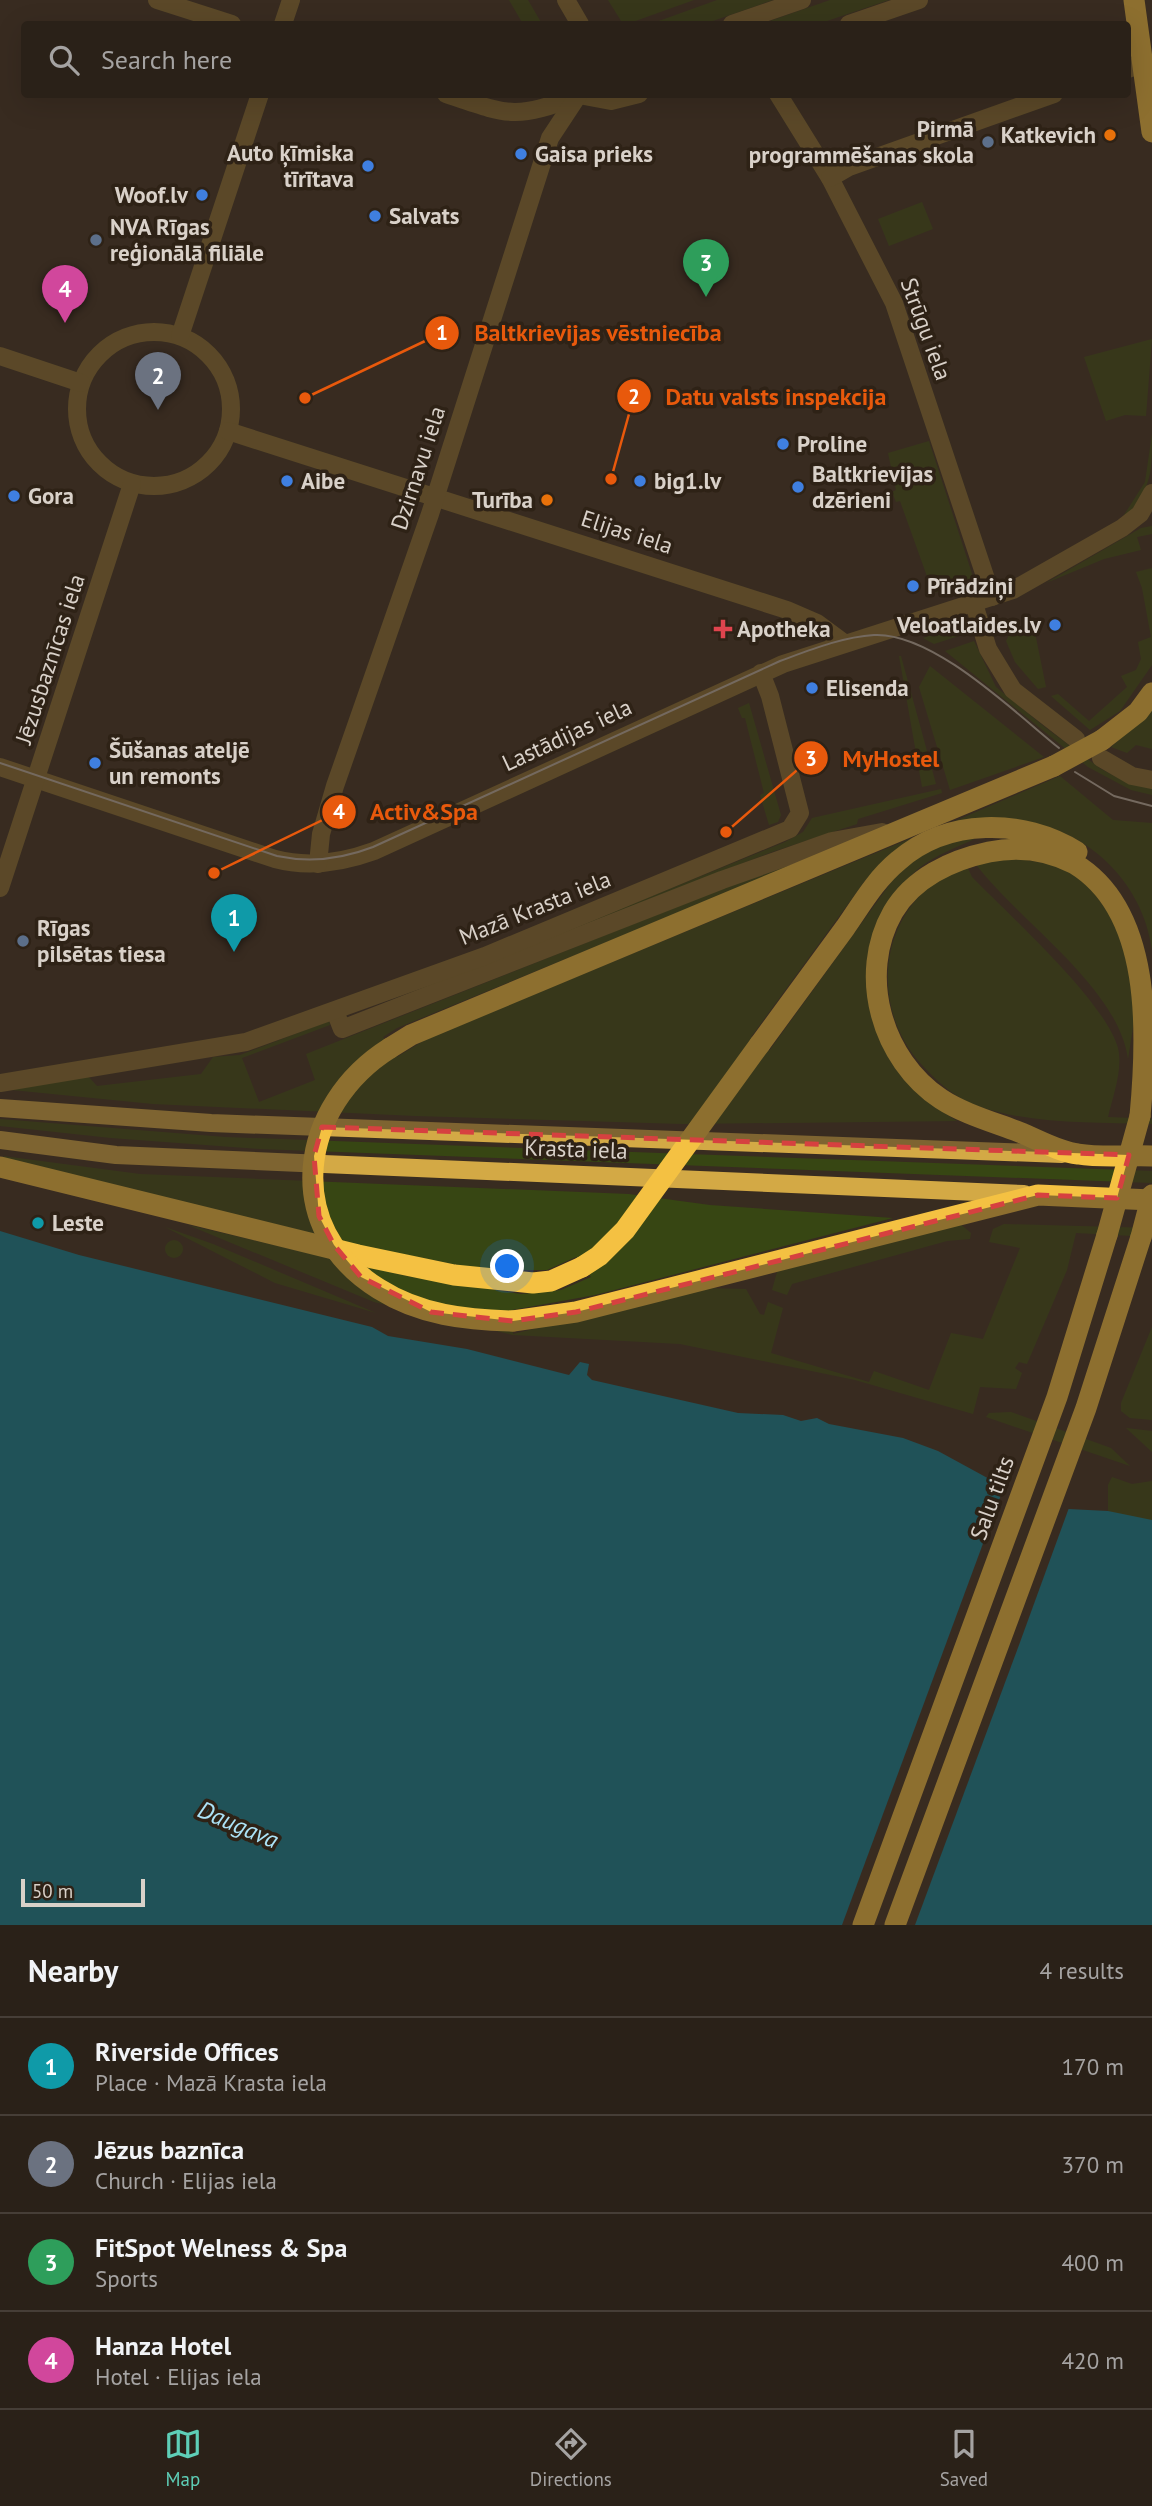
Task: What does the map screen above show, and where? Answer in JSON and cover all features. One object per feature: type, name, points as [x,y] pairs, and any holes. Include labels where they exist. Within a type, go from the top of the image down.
[{"type":"highway","points":[[1134,0],[1135,66],[1152,132]]},
{"type":"highway","points":[[1038,1195],[576,1311],[513,1321],[452,1317],[399,1300],[361,1277],[326,1232],[316,1201],[312,1170],[323,1123],[345,1084],[411,1035],[1054,766],[1102,749],[1138,712],[1152,693]]},
{"type":"highway","points":[[0,1167],[358,1255],[454,1275],[510,1283],[551,1281],[599,1256],[625,1230],[880,879],[897,861],[918,846],[966,830],[1020,830],[1049,837],[1075,850],[1089,862],[1096,874]]},
{"type":"highway","points":[[1076,1154],[965,1111],[942,1099],[917,1080],[900,1057],[883,1023],[876,983],[880,941],[894,911],[913,889],[937,870],[964,858],[999,850],[1031,849],[1058,855],[1096,874],[1110,887],[1129,917],[1147,975],[1149,1015],[1140,1116]]},
{"type":"highway","name":"Salu tilts","points":[[863,1925],[1057,1397],[1140,1116],[1152,1084]]},
{"type":"highway","name":"Krasta iela","points":[[1076,1154],[1152,1156]]},
{"type":"highway","name":"Krasta iela","points":[[1038,1195],[1152,1197]]},
{"type":"highway","points":[[895,1925],[1086,1408],[1152,1197]]},
{"type":"main road","name":"Krasta iela","points":[[9,1108],[211,1123],[1076,1154]]},
{"type":"main road","name":"Krasta iela","points":[[0,1140],[116,1156],[1038,1195]]},
{"type":"street","points":[[158,0],[223,21]]},
{"type":"street","points":[[284,21],[291,0]]},
{"type":"street","points":[[566,0],[578,21]]},
{"type":"street","points":[[741,21],[802,0]]},
{"type":"street","points":[[858,21],[919,0]]},
{"type":"street","points":[[180,335],[259,98]]},
{"type":"street","points":[[458,98],[495,110],[528,113],[570,98]]},
{"type":"street","name":"Dzirnavu iela","points":[[318,864],[321,834],[335,786],[435,495],[550,138],[577,98]]},
{"type":"street","points":[[598,98],[620,98]]},
{"type":"street","name":"Strūgu iela","points":[[780,98],[830,178],[894,303],[992,597]]},
{"type":"street","points":[[830,178],[849,167],[1044,98]]},
{"type":"street","points":[[156,331],[180,335],[201,346],[218,364],[229,385],[232,408],[228,431],[215,458],[201,471],[180,483],[160,486],[132,484],[109,472],[91,455],[80,432],[76,408],[81,383],[93,362],[132,334],[156,331]]},
{"type":"street","points":[[0,356],[81,383]]},
{"type":"street","name":"Elijas iela","points":[[228,431],[435,495],[787,610],[817,623],[844,643]]},
{"type":"street","name":"Jēzusbaznīcas iela","points":[[0,888],[132,484]]},
{"type":"street","name":"Lastādijas iela","points":[[0,767],[275,859],[318,864],[350,859],[374,851],[761,673],[844,643],[974,604],[1045,573],[1146,515],[1152,493]]},
{"type":"street","points":[[974,604],[988,649],[1013,690],[1076,739]]},
{"type":"street","name":"Mazā Krasta iela","points":[[0,1083],[246,1042],[485,956],[790,829],[800,813],[770,696],[761,673]]},
{"type":"street","points":[[1102,749],[1132,776],[1152,780]]},
{"type":"street","points":[[335,1011],[342,1029],[795,854],[832,841],[915,825]]},
{"type":"street","name":"Krasta iela","points":[[0,1100],[9,1108]]},
{"type":"highlighted area","points":[[322,1127],[1129,1155],[1117,1198],[1038,1195],[576,1312],[513,1321],[431,1312],[361,1277],[334,1245],[319,1216],[314,1156]]},
{"type":"green space","points":[[509,0],[528,0],[540,21],[521,21]]},
{"type":"green space","points":[[608,0],[694,0],[635,21],[621,21]]},
{"type":"green space","points":[[717,0],[773,0],[713,21],[659,21]]},
{"type":"green space","points":[[830,0],[889,0],[827,21],[770,21]]},
{"type":"green space","points":[[922,202],[933,229],[889,246],[878,219]]},
{"type":"green space","points":[[1152,339],[1146,416],[1125,415],[1106,421],[1084,357]]},
{"type":"green space","points":[[1152,434],[1151,468],[1146,486],[1129,515],[1124,515],[1145,482]]},
{"type":"green space","points":[[929,441],[975,583],[933,593],[900,501],[896,502],[892,492],[896,490],[888,453]]},
{"type":"green space","points":[[1152,526],[1152,534],[1137,537],[1141,550],[1104,559],[1046,583],[1141,528]]},
{"type":"green space","points":[[1152,568],[1152,665],[1120,711],[1090,730],[1051,696],[1058,694],[1089,721],[1127,687],[1121,676],[1136,670],[1141,659],[1138,642],[1151,637],[1142,588],[1136,572]]},
{"type":"green space","points":[[1033,623],[1046,687],[1038,689],[1015,662],[1006,641],[1012,629]]},
{"type":"green space","points":[[952,628],[968,633],[934,644],[923,638]]},
{"type":"green space","points":[[974,641],[996,687],[1101,769],[1122,780],[1152,788],[1152,795],[1131,790],[1088,767],[945,651]]},
{"type":"green space","points":[[901,656],[936,784],[922,787]]},
{"type":"green space","points":[[930,666],[1044,757],[950,790],[919,687]]},
{"type":"green space","points":[[749,703],[781,815],[778,822],[769,825],[760,795],[764,793],[745,718],[742,718],[738,708]]},
{"type":"green space","points":[[1152,709],[1152,749],[1136,745],[1127,753],[1111,747]]},
{"type":"green space","points":[[1060,776],[1113,820],[1152,823],[1152,950],[1137,901],[1123,880],[1087,846],[1041,825],[1016,821],[941,827]]},
{"type":"green space","points":[[941,789],[942,793],[858,819],[857,824],[772,852],[529,946],[785,842],[803,832],[812,818]]},
{"type":"green space","points":[[912,838],[887,857],[864,882],[751,1037],[769,1051],[895,877],[913,860],[959,840],[975,839],[931,860],[906,881],[870,948],[866,968],[872,1016],[886,1052],[923,1097],[957,1121],[683,1124],[416,1116],[153,1104],[2,1089],[87,1075],[97,1086],[201,1074],[213,1057],[240,1055],[329,1021],[330,1025],[242,1058],[259,1102],[315,1080],[306,1054],[785,864],[788,868],[397,1028],[383,1037],[397,1057],[428,1038]]},
{"type":"green space","points":[[1005,856],[1054,865],[1085,880],[1130,943],[1135,1015],[1128,1059],[1120,1032],[1106,1006],[1086,980],[975,863]]},
{"type":"green space","points":[[966,864],[972,877],[1076,983],[1110,1029],[1118,1048],[1119,1065],[1108,1117],[1152,1119],[1152,1124],[1042,1120],[978,1106],[962,1099],[941,1084],[907,1045],[889,998],[888,972],[892,947],[900,923],[915,902],[938,880]]},
{"type":"green space","points":[[0,1119],[225,1137],[1152,1171],[1152,1183],[260,1149],[111,1138],[0,1126]]},
{"type":"green space","points":[[3,1156],[140,1174],[629,1194],[710,1205],[893,1218],[595,1295],[512,1310],[513,1334],[701,1288],[746,1289],[760,1314],[764,1315],[768,1302],[783,1308],[771,1353],[869,1382],[874,1371],[929,1390],[951,1333],[983,1339],[1020,1248],[989,1242],[993,1229],[1004,1224],[1152,1228],[1152,1237],[1076,1233],[1067,1270],[1027,1364],[1019,1362],[1015,1368],[1022,1373],[1016,1389],[980,1387],[973,1414],[855,1380],[680,1344],[513,1335],[374,1302],[188,1225],[407,1276],[521,1294],[561,1290],[591,1277],[576,1257],[547,1270],[483,1270],[356,1245],[8,1160]]},
{"type":"green space","points":[[959,1223],[971,1233],[970,1239],[947,1241],[792,1284],[787,1295],[772,1290],[777,1272],[784,1267]]},
{"type":"green space","points":[[165,1227],[213,1244],[376,1313],[275,1283]]},
{"type":"green space","points":[[170,1240],[178,1240],[183,1249],[181,1256],[170,1258],[165,1253],[165,1245]]},
{"type":"green space","points":[[1152,1327],[1152,1420],[1130,1418],[1121,1411],[1121,1403]]},
{"type":"green space","points":[[1011,1412],[1111,1448],[1130,1466],[986,1417],[989,1413]]},
{"type":"green space","points":[[1126,1428],[1152,1431],[1152,1452]]},
{"type":"green space","points":[[1112,1477],[1132,1484],[1152,1481],[1152,1522],[1108,1511],[1108,1485]]},
{"type":"water","name":"Daugava","points":[[0,1231],[79,1255],[372,1327],[388,1336],[467,1349],[569,1375],[580,1362],[589,1364],[587,1375],[592,1380],[738,1413],[783,1415],[801,1421],[817,1418],[829,1424],[903,1438],[938,1451],[1004,1487],[1068,1509],[1108,1511],[1152,1520],[1152,1925],[0,1925]]},
{"type":"pier","points":[[1005,1484],[1070,1505],[1019,1645],[915,1925],[842,1925]]},
{"type":"tram line","points":[[0,763],[277,856],[302,859],[338,857],[373,847],[780,661],[838,641],[874,635],[897,638],[921,646],[947,660],[1059,748]]},
{"type":"tram line","points":[[1075,772],[1114,796],[1152,806]]},
{"type":"place","name":"Katkevich","points":[[1110,135]]},
{"type":"place","name":"Pirmā programmēšanas skola","points":[[988,142]]},
{"type":"place","name":"Gaisa prieks","points":[[521,154]]},
{"type":"place","name":"Auto ķīmiska tīrītava","points":[[368,166]]},
{"type":"place","name":"Woof.lv","points":[[202,195]]},
{"type":"place","name":"Salvats","points":[[375,216]]},
{"type":"place","name":"NVA Rīgas reģionālā filiāle","points":[[96,240]]},
{"type":"place","name":"FitSpot Welness & Spa","points":[[706,297]]},
{"type":"place","name":"Hanza Hotel","points":[[65,323]]},
{"type":"place","name":"Baltkrievijas vēstniecība","points":[[305,398]]},
{"type":"place","name":"Jēzus baznīca","points":[[158,410]]},
{"type":"place","name":"Proline","points":[[783,444]]},
{"type":"place","name":"Datu valsts inspekcija","points":[[611,479]]},
{"type":"place","name":"Aibe","points":[[287,481]]},
{"type":"place","name":"big1.lv","points":[[640,481]]},
{"type":"place","name":"Baltkrievijas dzērieni","points":[[798,487]]},
{"type":"place","name":"Gora","points":[[14,496]]},
{"type":"place","name":"Turība","points":[[547,500]]},
{"type":"place","name":"Pīrādziņi","points":[[913,586]]},
{"type":"place","name":"Veloatlaides.lv","points":[[1055,625]]},
{"type":"place","name":"Apotheka","points":[[723,629]]},
{"type":"place","name":"Elisenda","points":[[812,688]]},
{"type":"place","name":"Šūšanas ateljē un remonts","points":[[95,763]]},
{"type":"place","name":"MyHostel","points":[[726,832]]},
{"type":"place","name":"Activ&Spa","points":[[214,873]]},
{"type":"place","name":"Rīgas pilsētas tiesa","points":[[23,941]]},
{"type":"place","name":"Riverside Offices","points":[[234,952]]},
{"type":"place","name":"Leste","points":[[38,1223]]}]
